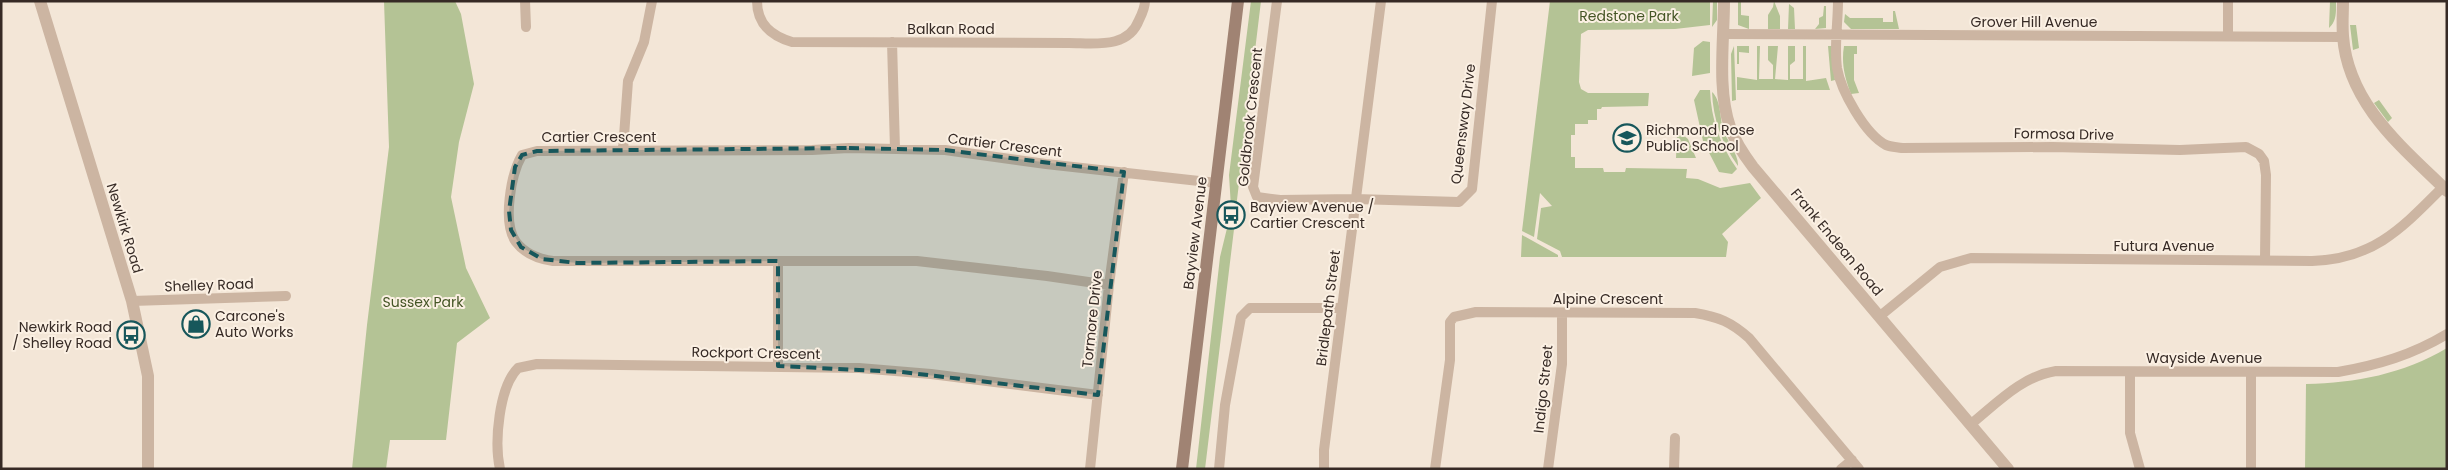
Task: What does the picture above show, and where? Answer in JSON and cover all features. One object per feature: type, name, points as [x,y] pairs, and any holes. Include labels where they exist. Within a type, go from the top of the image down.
[{"type":"main road","name":"Bayview Avenue","points":[[1182,469],[1238,1]]},
{"type":"street","name":"Newkirk Road","points":[[40,1],[132,301],[148,376],[148,469]]},
{"type":"street","points":[[526,1],[526,27]]},
{"type":"street","points":[[623,150],[628,81],[644,42],[652,1]]},
{"type":"street","name":"Balkan Road","points":[[757,1],[760,20],[770,32],[792,42],[1111,42],[1130,35],[1136,30],[1145,1]]},
{"type":"street","name":"Goldbrook Crescent","points":[[1277,1],[1253,188],[1255,194],[1264,199],[1272,200],[1355,199]]},
{"type":"street","name":"Bridlepath Street","points":[[1324,469],[1341,308],[1382,1]]},
{"type":"street","name":"Queensway Drive","points":[[1355,199],[1459,202],[1472,189],[1492,1]]},
{"type":"street","name":"Frank Endean Road","points":[[1724,1],[1724,97],[1730,127],[1736,141],[1753,167],[2008,469]]},
{"type":"street","name":"Formosa Drive","points":[[1838,1],[1836,56],[1840,81],[1856,111],[1878,139],[1888,146],[1902,148],[2052,147],[2180,150],[2246,147],[2253,149],[2264,161],[2266,175],[2265,260]]},
{"type":"street","points":[[2228,1],[2228,36]]},
{"type":"street","points":[[2343,1],[2343,37],[2350,67],[2369,108],[2394,140],[2445,189]]},
{"type":"street","name":"Grover Hill Avenue","points":[[1724,34],[2343,37]]},
{"type":"street","points":[[892,42],[895,149]]},
{"type":"street","name":"Cartier Crescent","points":[[1109,285],[932,262],[778,260],[553,262],[530,254],[515,241],[511,230],[510,195],[515,167],[522,155],[537,151],[945,150],[1217,183]]},
{"type":"street","name":"Tormore Drive","points":[[1090,469],[1109,285],[1124,172]]},
{"type":"street","name":"Futura Avenue","points":[[1880,316],[1940,267],[1971,258],[2333,260],[2363,252],[2396,232],[2445,189]]},
{"type":"street","points":[[778,260],[778,366]]},
{"type":"street","name":"Shelley Road","points":[[132,301],[286,296]]},
{"type":"street","points":[[1219,469],[1225,405],[1241,317],[1250,308],[1341,308]]},
{"type":"street","name":"Alpine Crescent","points":[[1435,469],[1450,360],[1450,322],[1454,317],[1476,312],[1695,313],[1710,315],[1733,324],[1749,338],[1859,469]]},
{"type":"street","name":"Indigo Street","points":[[1548,469],[1562,364],[1562,313]]},
{"type":"street","name":"Wayside Avenue","points":[[1971,424],[2020,384],[2042,373],[2056,371],[2338,372],[2374,366],[2418,350],[2447,334]]},
{"type":"street","name":"Rockport Crescent","points":[[500,469],[497,453],[503,394],[507,382],[518,368],[537,364],[778,366],[902,372],[1098,395]]},
{"type":"street","points":[[2130,372],[2130,433],[2140,469]]},
{"type":"street","points":[[2251,372],[2251,469]]},
{"type":"street","points":[[1674,469],[1675,438]]},
{"type":"street","points":[[1841,469],[1852,460]]},
{"type":"highlighted area","points":[[849,148],[945,150],[1124,172],[1098,395],[902,372],[778,366],[778,261],[577,263],[542,259],[521,247],[511,230],[509,211],[515,167],[522,155],[537,151]]},
{"type":"green space","name":"Sussex Park","points":[[384,1],[455,1],[461,14],[474,84],[459,142],[451,197],[466,268],[490,318],[457,343],[446,440],[390,440],[386,469],[352,469],[367,325],[389,147]]},
{"type":"green space","points":[[1251,1],[1261,1],[1236,208],[1231,207],[1229,175]]},
{"type":"green space","name":"Redstone Park","points":[[1550,1],[1710,1],[1710,25],[1675,29],[1588,30],[1581,34],[1579,82],[1581,89],[1588,93],[1649,93],[1648,106],[1602,107],[1597,109],[1597,120],[1588,120],[1588,124],[1575,124],[1575,135],[1571,135],[1571,157],[1575,157],[1575,168],[1603,168],[1604,172],[1625,172],[1626,168],[1687,169],[1686,178],[1698,179],[1720,188],[1750,183],[1761,198],[1722,234],[1728,242],[1726,257],[1562,257],[1560,251],[1537,239],[1541,208],[1552,206],[1540,193],[1534,237],[1522,231]]},
{"type":"green space","points":[[1713,1],[1717,1],[1717,20],[1712,27]]},
{"type":"green space","points":[[1738,1],[1741,1],[1741,15],[1749,16],[1749,29],[1738,25]]},
{"type":"green space","points":[[1774,1],[1780,16],[1780,29],[1768,29],[1768,15]]},
{"type":"green space","points":[[2330,1],[2336,1],[2336,8],[2335,19],[2329,28]]},
{"type":"green space","points":[[1789,4],[1794,8],[1795,29],[1788,29]]},
{"type":"green space","points":[[1824,6],[1826,6],[1826,28],[1815,29],[1819,24],[1819,18],[1823,16]]},
{"type":"green space","points":[[1893,11],[1895,11],[1899,29],[1851,29],[1844,22],[1845,14],[1850,18],[1883,18],[1883,22],[1893,22]]},
{"type":"green space","points":[[2350,25],[2356,25],[2359,48],[2353,50]]},
{"type":"green space","points":[[1703,41],[1710,42],[1710,73],[1692,76],[1694,48]]},
{"type":"green space","points":[[1734,46],[1736,100],[1732,101],[1731,54]]},
{"type":"green space","points":[[1737,46],[1749,46],[1749,53],[1739,52],[1739,64],[1737,64]]},
{"type":"green space","points":[[1757,46],[1760,46],[1759,79],[1773,79],[1773,65],[1768,60],[1768,46],[1778,46],[1775,79],[1788,80],[1788,46],[1795,46],[1795,61],[1790,65],[1790,79],[1803,79],[1803,46],[1806,46],[1806,81],[1826,78],[1830,90],[1737,90],[1737,77],[1757,80]]},
{"type":"green space","points":[[1828,46],[1832,46],[1835,80],[1831,81]]},
{"type":"green space","points":[[1844,46],[1857,46],[1857,54],[1854,54],[1854,80],[1859,93],[1851,94],[1847,83],[1843,65]]},
{"type":"green space","points":[[1700,90],[1710,90],[1714,121],[1721,141],[1737,169],[1732,174],[1719,172],[1703,141],[1694,100]]},
{"type":"green space","points":[[1712,92],[1717,100],[1723,129],[1737,157],[1738,166],[1727,149],[1719,131],[1714,112]]},
{"type":"green space","points":[[2379,100],[2392,118],[2388,122],[2374,103]]},
{"type":"green space","points":[[1677,135],[1683,135],[1688,139],[1696,158],[1676,158]]},
{"type":"green space","points":[[1229,220],[1235,221],[1205,469],[1196,469],[1220,257]]},
{"type":"green space","points":[[1522,235],[1558,255],[1558,257],[1521,257]]},
{"type":"green space","points":[[2447,348],[2447,469],[2305,469],[2306,384],[2343,382],[2396,371]]},
{"type":"place","name":"Richmond Rose Public School","points":[[1627,138]]},
{"type":"place","name":"Bayview Avenue / Cartier Crescent","points":[[1231,215]]},
{"type":"place","name":"Carcone's Auto Works","points":[[196,324]]},
{"type":"place","name":"Newkirk Road / Shelley Road","points":[[131,335]]}]
